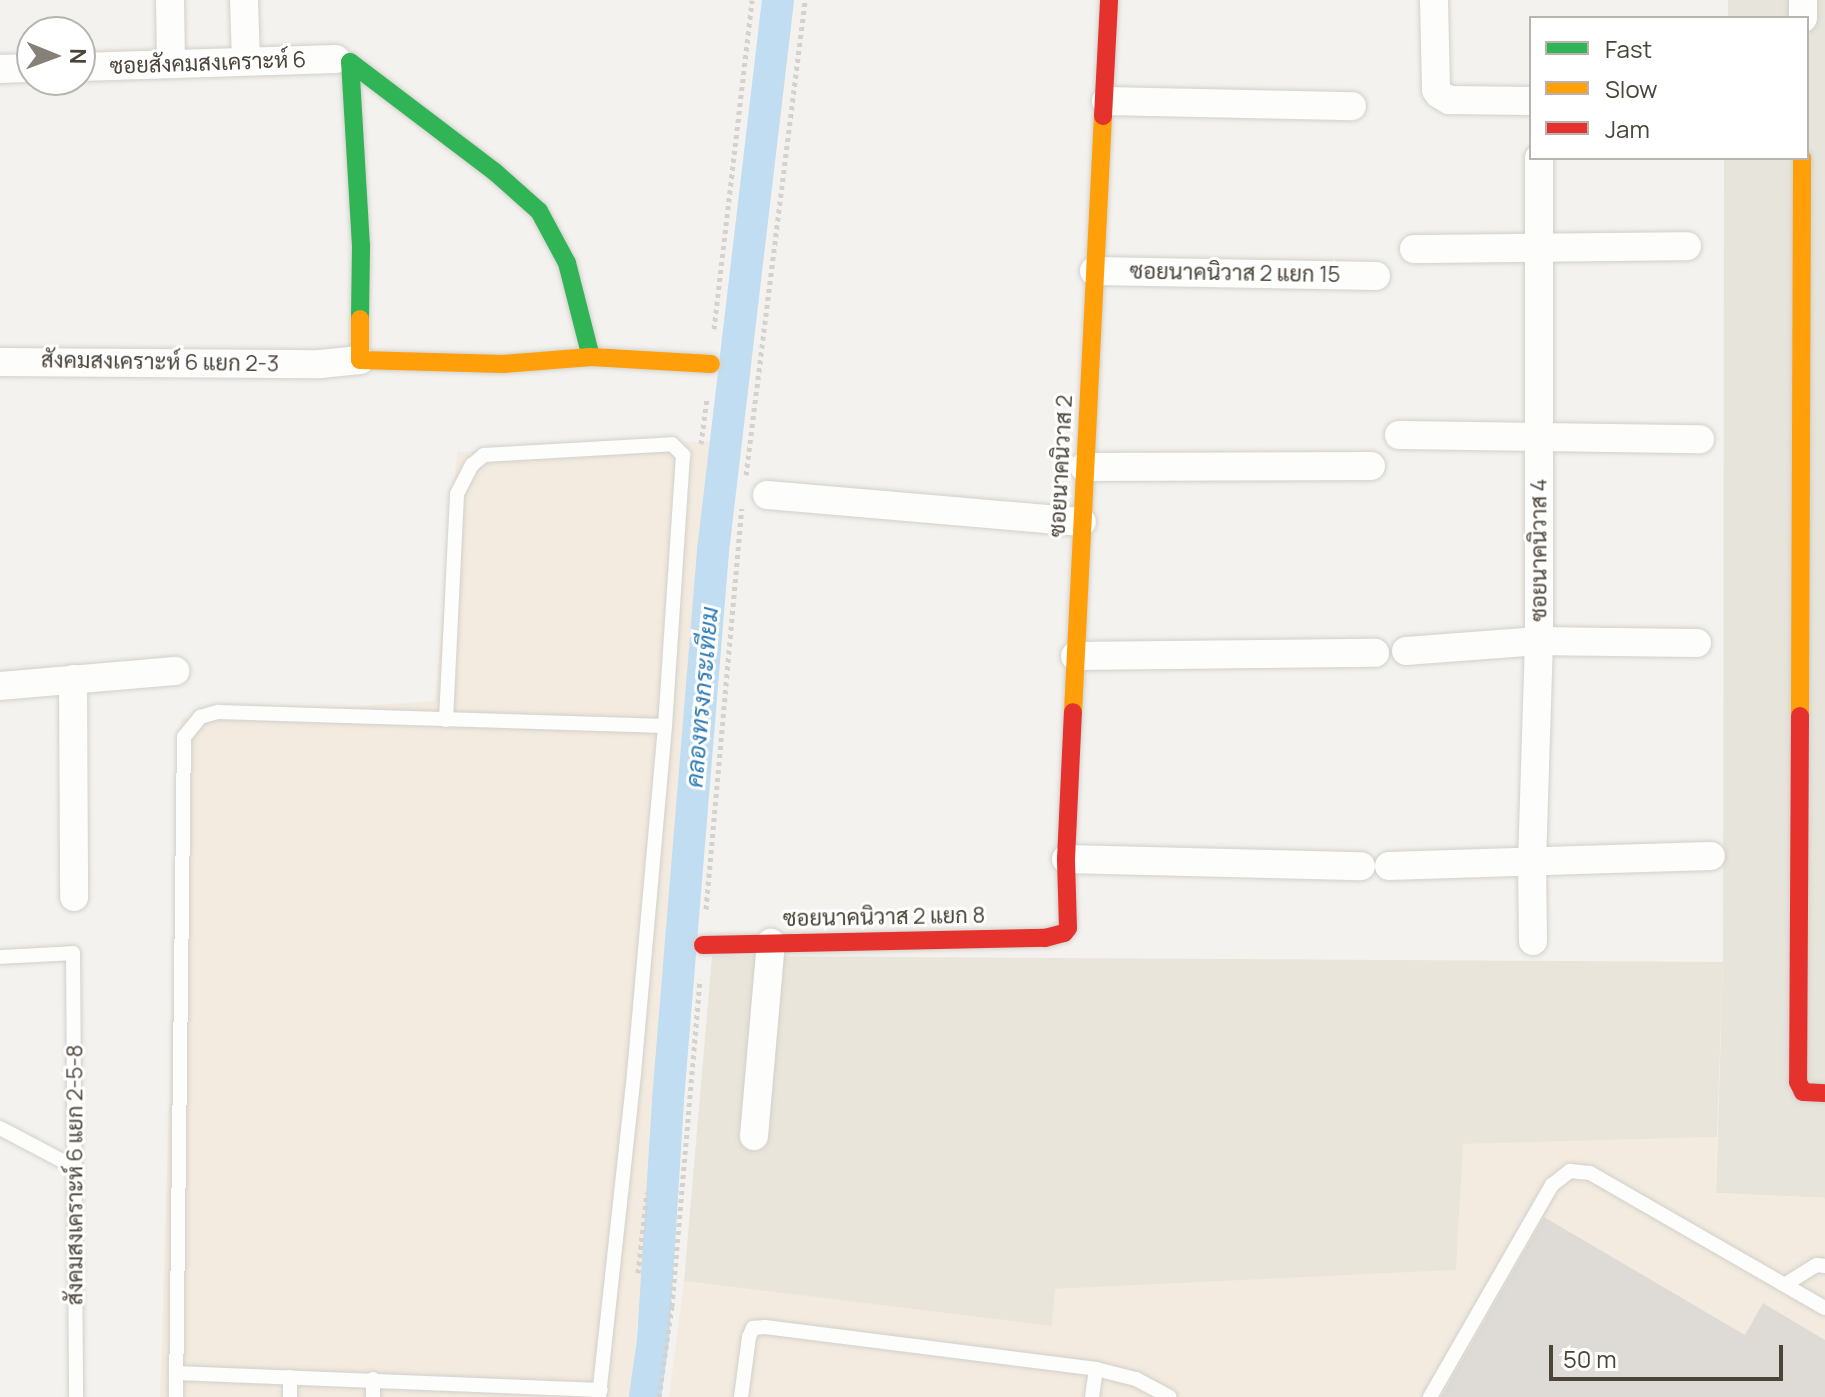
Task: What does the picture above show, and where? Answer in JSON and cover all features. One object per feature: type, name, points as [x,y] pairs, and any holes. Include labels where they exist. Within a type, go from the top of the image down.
[{"type":"street","points":[[170,0],[171,63]]},
{"type":"street","points":[[244,0],[246,60]]},
{"type":"street","name":"ซอยนาคนิวาส 2","points":[[1064,933],[1068,921],[1066,859],[1075,656],[1109,0]]},
{"type":"street","points":[[1434,0],[1439,94],[1449,100],[1529,101]]},
{"type":"street","name":"ซอยสังคมสงเคราะห์ 6","points":[[96,66],[336,59]]},
{"type":"street","points":[[591,357],[567,263],[539,211],[495,172],[350,62],[361,246],[360,360],[503,364],[591,357],[711,364]]},
{"type":"street","points":[[1106,101],[1352,106]]},
{"type":"street","name":"ซอยนาคนิวาส 4","points":[[1533,941],[1532,863],[1539,641],[1539,160]]},
{"type":"street","points":[[1802,160],[1798,1082],[1803,1092],[1825,1093]]},
{"type":"street","points":[[1414,249],[1687,246]]},
{"type":"street","name":"ซอยนาคนิวาส 2 แยก 15","points":[[1094,271],[1376,276]]},
{"type":"street","name":"สังคมสงเคราะห์ 6 แยก 2-3","points":[[0,362],[320,364],[360,360]]},
{"type":"street","points":[[1399,435],[1700,439]]},
{"type":"street","points":[[1084,467],[1371,466]]},
{"type":"street","points":[[751,494],[1082,522]]},
{"type":"street","points":[[1406,651],[1539,641],[1697,643]]},
{"type":"street","points":[[1075,656],[1375,653]]},
{"type":"street","points":[[0,686],[175,671]]},
{"type":"street","points":[[73,679],[74,897]]},
{"type":"street","points":[[1389,866],[1711,856]]},
{"type":"street","points":[[1066,859],[1361,866]]},
{"type":"street","name":"ซอยนาคนิวาส 2 แยก 8","points":[[703,945],[1045,938],[1064,933]]},
{"type":"street","points":[[754,1136],[771,943]]},
{"type":"lane","points":[[176,1373],[456,1381],[600,1393],[665,726],[683,455],[672,444],[484,455],[472,465],[457,494],[446,720]]},
{"type":"lane","points":[[176,1397],[184,737],[200,717],[218,712],[665,726]]},
{"type":"lane","name":"สังคมสงเคราะห์ 6 แยก 2-5-8","points":[[0,957],[73,953],[76,1397]]},
{"type":"lane","points":[[0,1128],[76,1168]]},
{"type":"lane","points":[[1430,1397],[1552,1185],[1570,1171],[1590,1173],[1825,1308]]},
{"type":"lane","points":[[1786,1284],[1817,1265],[1825,1266]]},
{"type":"lane","points":[[741,1397],[749,1337],[753,1328],[765,1327],[1096,1369],[1136,1379],[1170,1397]]},
{"type":"lane","points":[[1092,1397],[1096,1369]]},
{"type":"lane","points":[[290,1377],[290,1397]]},
{"type":"lane","points":[[373,1379],[373,1397]]},
{"type":"lane","points":[[455,1397],[456,1381]]},
{"type":"path","points":[[659,1397],[672,1306],[703,945],[805,0]]},
{"type":"shaded area","points":[[1728,0],[1825,0],[1825,1198],[1716,1193],[1723,962],[1724,160],[1809,160],[1809,16],[1728,16]]},
{"type":"shaded area","points":[[715,441],[631,1397],[160,1397],[181,718],[435,701],[457,452]]},
{"type":"shaded area","points":[[712,956],[1723,962],[1717,1137],[1463,1144],[1456,1270],[1055,1289],[1052,1326],[684,1281]]},
{"type":"shaded area","points":[[1717,1137],[1716,1193],[1825,1198],[1825,1397],[669,1397],[684,1281],[1052,1325],[1055,1289],[1456,1270],[1462,1143]]},
{"type":"building","points":[[1544,1217],[1745,1335],[1763,1303],[1825,1340],[1825,1397],[1441,1397]]},
{"type":"waterway","name":"คลองทรงกระเทียม","points":[[645,1397],[653,1340],[668,1100],[713,551],[778,0]]},
{"type":"traffic: fast","points":[[360,319],[361,246],[350,62],[495,172],[539,211],[567,263],[591,357]]},
{"type":"traffic: slow","points":[[1073,712],[1103,116]]},
{"type":"traffic: slow","points":[[1800,716],[1802,160]]},
{"type":"traffic: slow","points":[[360,319],[360,360],[503,364],[591,357],[711,364]]},
{"type":"traffic: jam","points":[[1103,116],[1109,0]]},
{"type":"traffic: jam","points":[[703,945],[1045,938],[1064,933],[1068,928],[1066,859],[1073,712]]},
{"type":"traffic: jam","points":[[1800,716],[1798,1082],[1803,1092],[1825,1093]]}]
